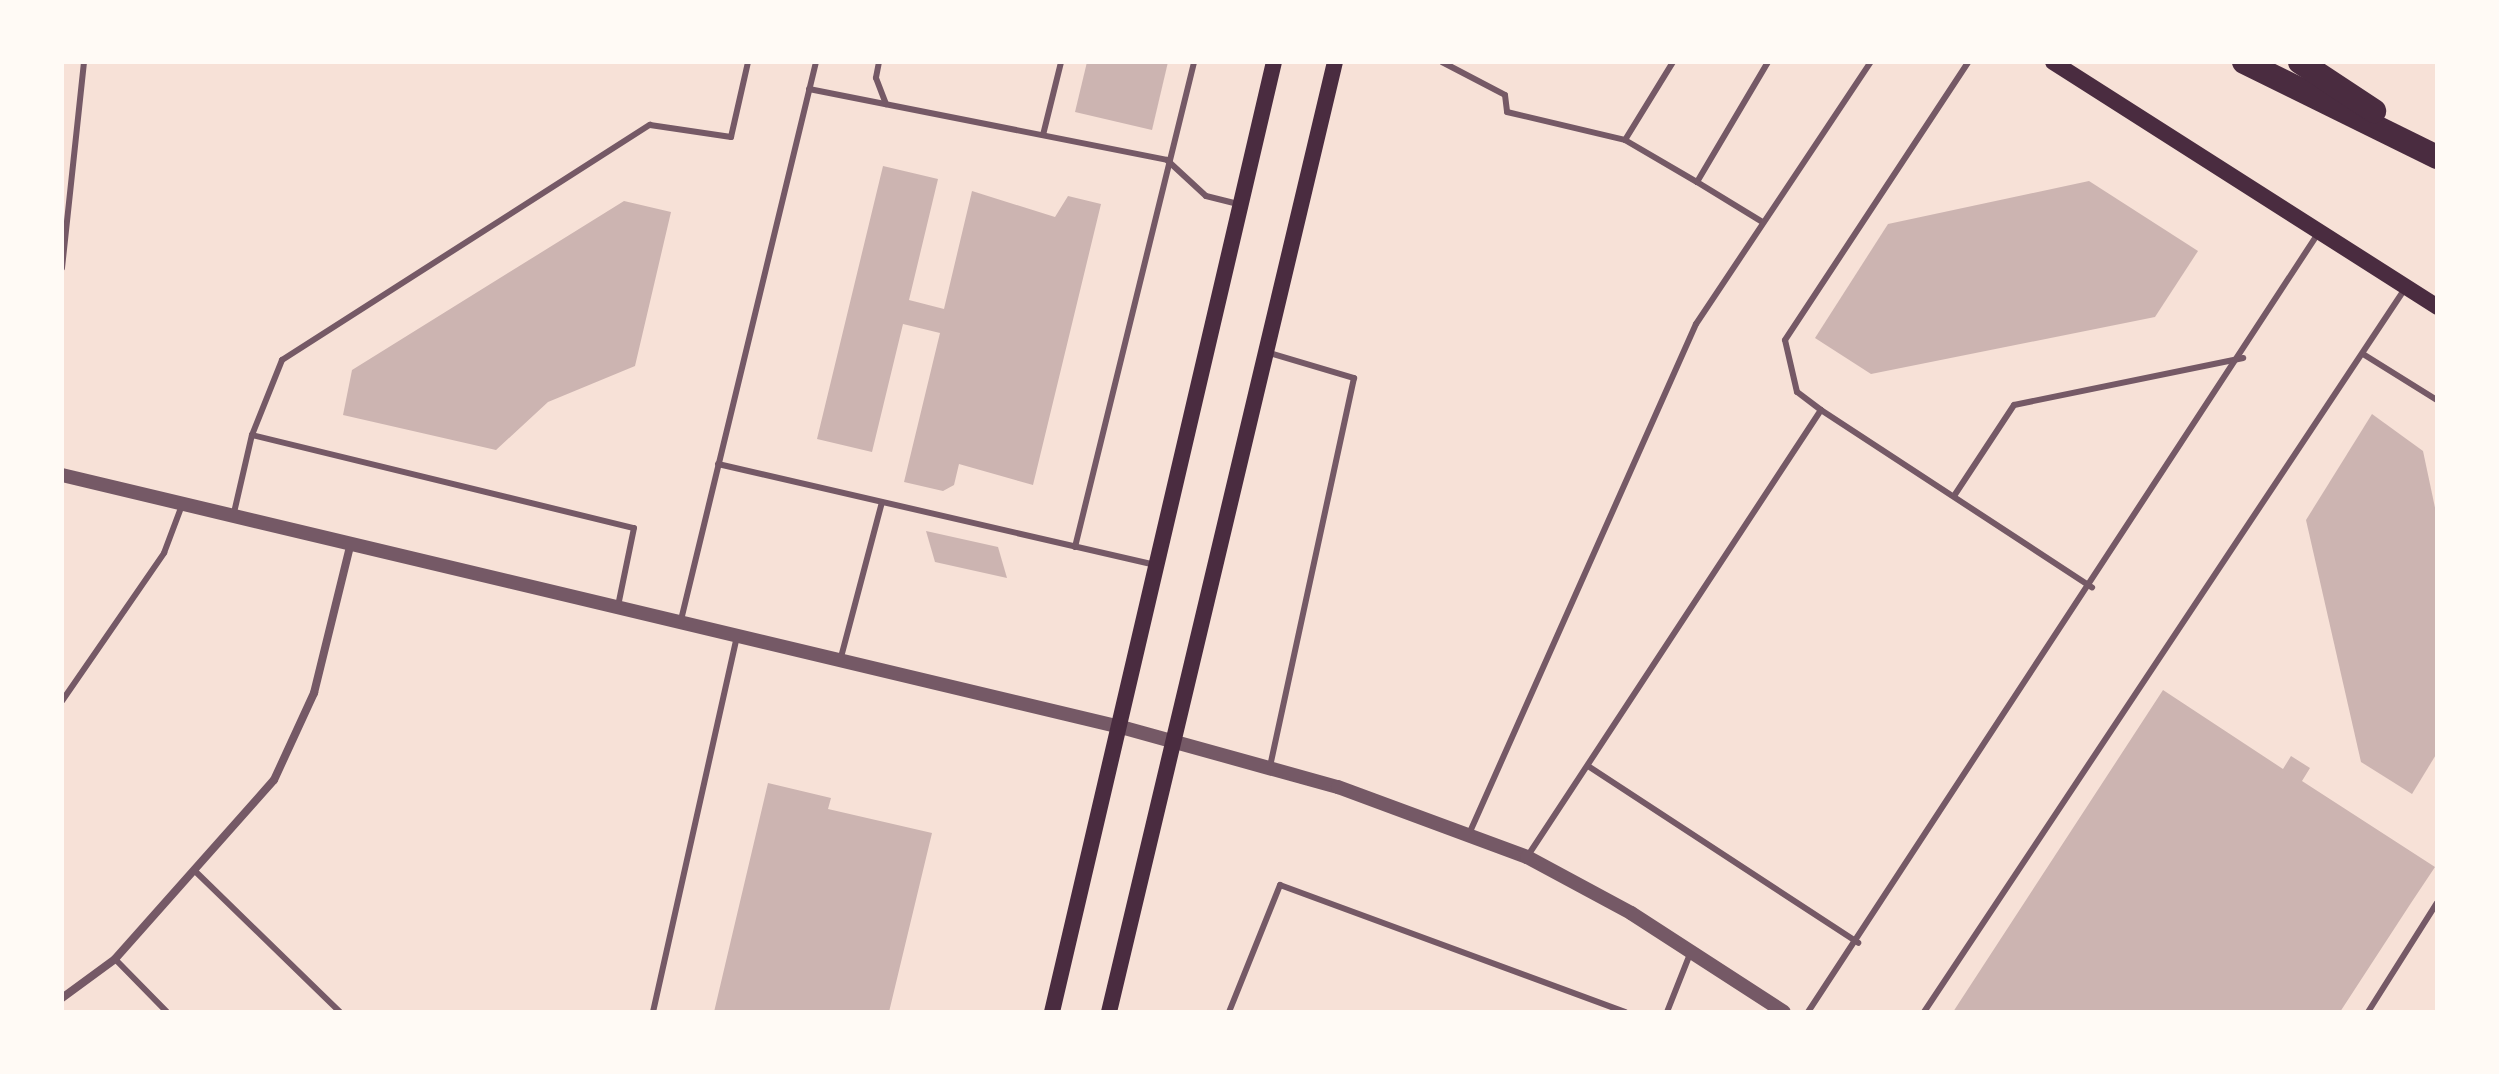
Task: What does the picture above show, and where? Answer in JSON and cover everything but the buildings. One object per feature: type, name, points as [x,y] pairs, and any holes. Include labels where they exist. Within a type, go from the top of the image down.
[{"type":"highway","points":[[2244,62],[2437,155]]},
{"type":"highway","points":[[2300,62],[2437,155]]},
{"type":"main road","points":[[1052,1012],[1274,62]]},
{"type":"main road","points":[[1109,1012],[1335,62]]},
{"type":"main road","points":[[2053,62],[2437,307]]},
{"type":"street","points":[[62,475],[350,546],[1121,727],[1270,766],[1527,857],[1691,950],[1784,1012]]},
{"type":"street","points":[[62,998],[115,959],[247,817],[298,739],[350,546]]},
{"type":"lane","points":[[62,268],[84,62]]},
{"type":"lane","points":[[233,518],[252,435],[282,360],[650,125],[731,137],[748,62]]},
{"type":"lane","points":[[680,624],[816,62]]},
{"type":"lane","points":[[879,62],[876,78],[886,104]]},
{"type":"lane","points":[[1043,135],[1061,62]]},
{"type":"lane","points":[[1075,547],[1167,160],[1194,62]]},
{"type":"lane","points":[[1442,62],[1505,95],[1507,112],[1625,140],[1761,221]]},
{"type":"lane","points":[[1625,140],[1673,62]]},
{"type":"lane","points":[[1697,182],[1768,62]]},
{"type":"lane","points":[[1469,834],[1696,324],[1761,221],[1871,62]]},
{"type":"lane","points":[[1968,62],[1785,340],[1797,392],[2092,587]]},
{"type":"lane","points":[[809,89],[1167,160],[1206,196],[1241,205]]},
{"type":"lane","points":[[1808,1012],[1858,943],[2243,358],[2319,232]]},
{"type":"lane","points":[[1924,1012],[2406,287]]},
{"type":"lane","points":[[1266,352],[1354,378],[1270,766]]},
{"type":"lane","points":[[2363,354],[2437,400]]},
{"type":"lane","points":[[1954,496],[2014,405],[2243,358]]},
{"type":"lane","points":[[1527,857],[1821,410]]},
{"type":"lane","points":[[252,435],[634,528],[617,609]]},
{"type":"lane","points":[[718,464],[1158,566]]},
{"type":"lane","points":[[839,661],[882,502]]},
{"type":"lane","points":[[63,696],[147,577],[182,505]]},
{"type":"lane","points":[[653,1012],[737,637]]},
{"type":"lane","points":[[1588,766],[1858,943]]},
{"type":"lane","points":[[196,872],[340,1012]]},
{"type":"lane","points":[[1229,1012],[1280,885],[1625,1012]]},
{"type":"lane","points":[[2368,1012],[2437,903]]},
{"type":"lane","points":[[1667,1012],[1691,950]]},
{"type":"lane","points":[[115,959],[167,1012]]}]
